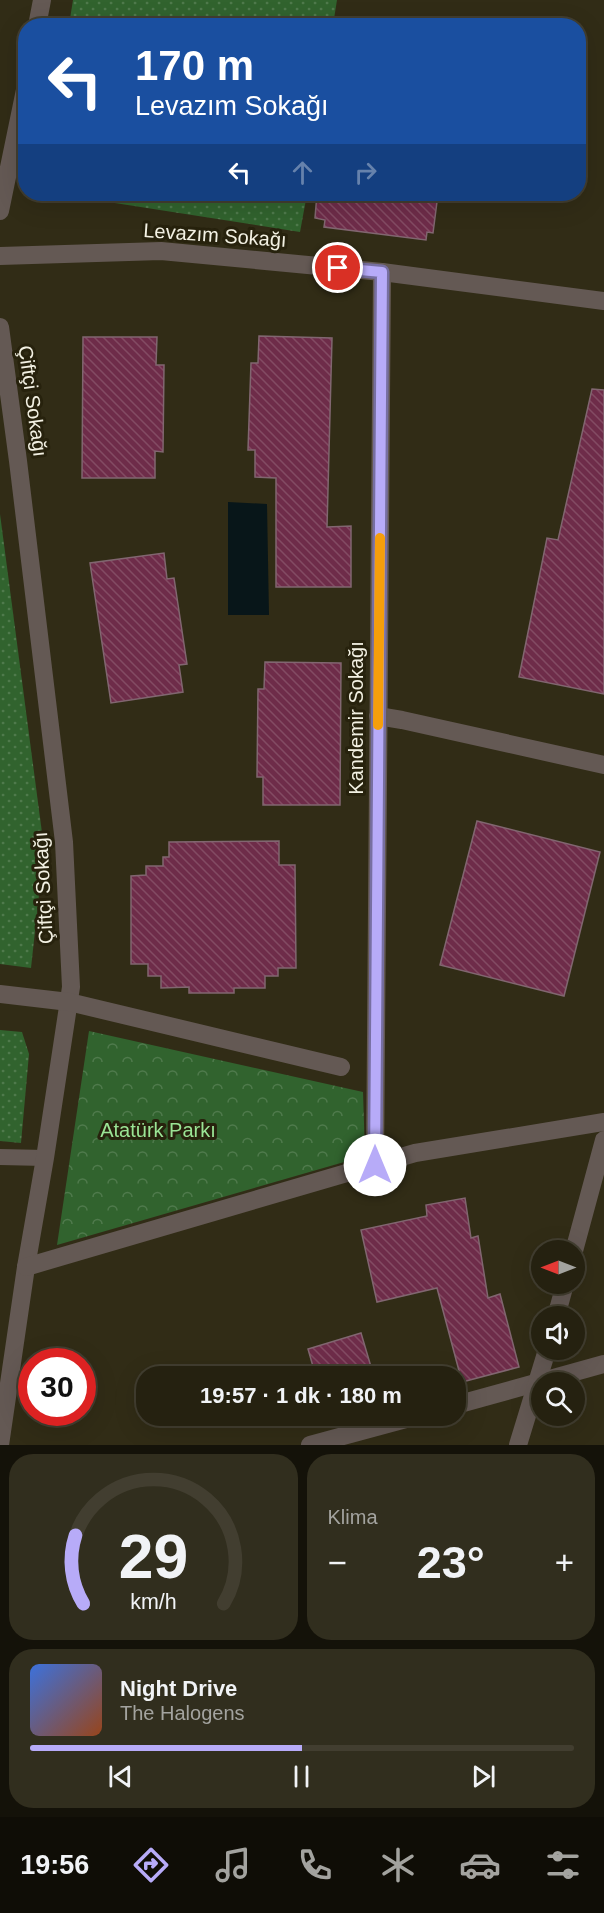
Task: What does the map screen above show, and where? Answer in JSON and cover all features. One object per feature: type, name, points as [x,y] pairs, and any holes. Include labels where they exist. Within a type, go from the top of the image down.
[{"type":"street","points":[[39,18],[42,0]]},
{"type":"street","points":[[0,211],[18,124]]},
{"type":"street","name":"Levazım Sokağı","points":[[0,256],[161,251],[382,272],[604,301]]},
{"type":"street","name":"Kandemir Sokağı","points":[[375,1165],[382,272]]},
{"type":"street","name":"Çiftçi Sokağı","points":[[0,327],[20,472],[64,842],[71,987],[0,1445]]},
{"type":"street","points":[[378,716],[604,765]]},
{"type":"street","points":[[0,994],[69,1002],[341,1067]]},
{"type":"street","points":[[26,1267],[415,1153],[604,1122]]},
{"type":"street","points":[[577,1240],[604,1140]]},
{"type":"street","points":[[576,1372],[604,1364]]},
{"type":"street","points":[[466,1403],[531,1385]]},
{"type":"street","points":[[518,1445],[531,1405]]},
{"type":"street","points":[[310,1445],[380,1426]]},
{"type":"lane","points":[[0,1156],[45,1158]]},
{"type":"green space","points":[[73,0],[337,0],[334,18],[70,18]]},
{"type":"green space","points":[[102,201],[306,201],[300,232]]},
{"type":"green space","points":[[0,514],[44,848],[31,968],[0,964]]},
{"type":"green space","points":[[0,1030],[22,1032],[29,1054],[21,1143],[0,1141]]},
{"type":"green space","name":"Atatürk Parkı","points":[[89,1031],[363,1092],[365,1156],[57,1245]]},
{"type":"shaded area","points":[[228,502],[267,504],[269,615],[228,615]]},
{"type":"building","points":[[316,201],[437,201],[433,233],[427,232],[426,240],[324,227],[325,220],[315,218]]},
{"type":"building","points":[[259,336],[332,338],[327,527],[351,526],[351,587],[276,587],[276,478],[255,477],[255,450],[248,450],[251,363],[258,363]]},
{"type":"building","points":[[83,337],[157,337],[156,365],[164,365],[163,452],[155,451],[155,478],[82,478]]},
{"type":"building","points":[[592,389],[604,390],[604,694],[519,677],[547,538],[558,540]]},
{"type":"building","points":[[164,553],[167,579],[174,578],[187,664],[179,665],[183,692],[111,703],[90,563]]},
{"type":"building","points":[[265,662],[341,663],[340,805],[263,805],[263,777],[257,777],[258,689],[264,689]]},
{"type":"building","points":[[477,821],[600,852],[564,996],[440,965]]},
{"type":"building","points":[[279,841],[279,865],[295,865],[296,968],[278,968],[278,976],[265,976],[265,988],[234,988],[234,993],[189,993],[189,987],[161,988],[161,976],[148,976],[148,964],[131,964],[131,876],[146,875],[146,866],[163,866],[163,857],[169,857],[169,842]]},
{"type":"building","points":[[465,1198],[471,1238],[478,1236],[488,1298],[500,1294],[519,1367],[466,1381],[466,1366],[458,1366],[437,1288],[377,1302],[361,1230],[427,1216],[426,1205]]},
{"type":"building","points":[[361,1333],[371,1366],[313,1366],[308,1349]]},
{"type":"slow traffic","points":[[378,725],[380,538]]},
{"type":"route","points":[[338,268],[382,272],[375,1165]]}]
